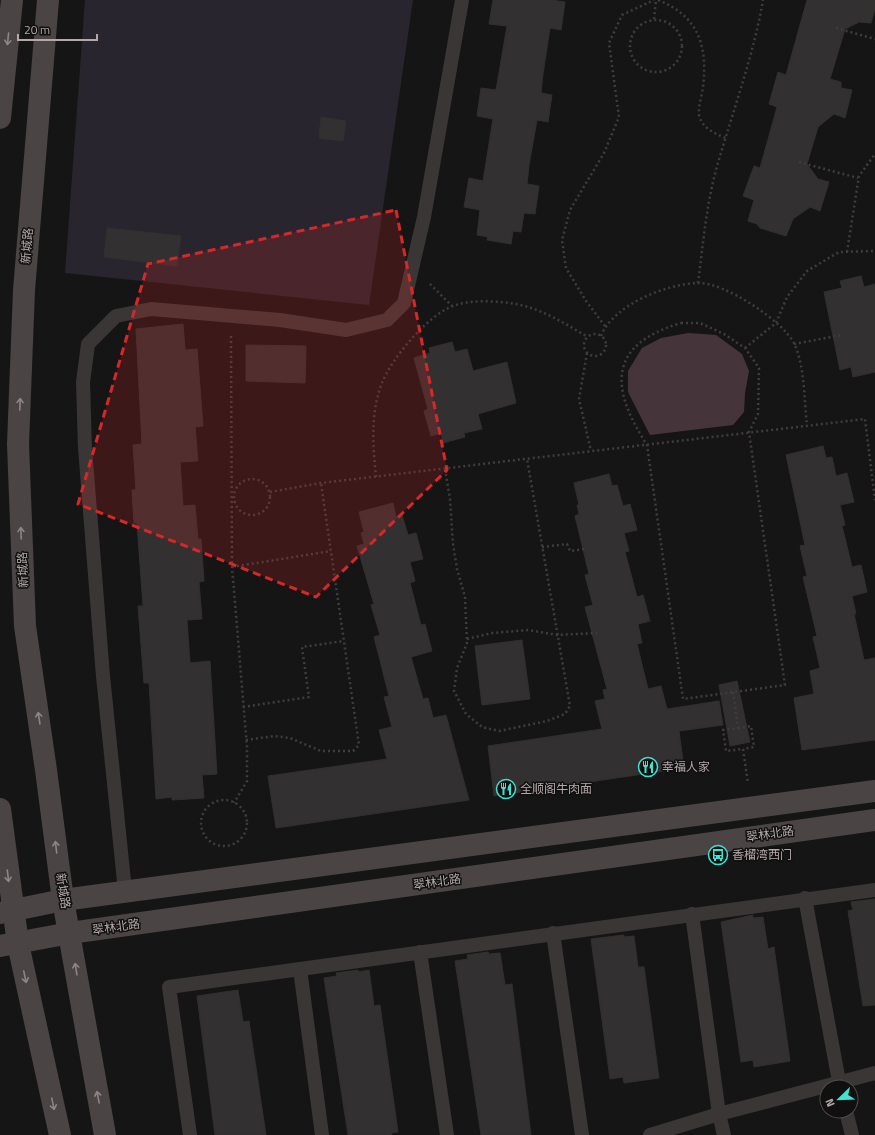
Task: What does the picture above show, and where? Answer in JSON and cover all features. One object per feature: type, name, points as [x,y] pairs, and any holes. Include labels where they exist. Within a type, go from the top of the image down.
[{"type":"main road","points":[[0,118],[12,0]]},
{"type":"main road","name":"新城路","points":[[48,0],[24,290],[18,444],[24,626],[46,770],[63,900],[105,1135]]},
{"type":"main road","points":[[6,912],[63,900],[875,791]]},
{"type":"main road","points":[[0,809],[9,945],[60,1135]]},
{"type":"main road","name":"翠林北路","points":[[9,945],[70,933],[875,820]]},
{"type":"lane","points":[[125,892],[103,676],[85,448],[84,382],[88,344],[116,316],[151,309],[231,315],[346,330],[387,320],[404,303],[424,217],[462,0]]},
{"type":"lane","points":[[190,1135],[169,987],[805,898],[875,890]]},
{"type":"lane","points":[[805,898],[839,1079]]},
{"type":"lane","points":[[692,914],[719,1114],[724,1135]]},
{"type":"lane","points":[[553,933],[582,1135]]},
{"type":"lane","points":[[420,952],[447,1135]]},
{"type":"lane","points":[[300,969],[322,1135]]},
{"type":"lane","points":[[856,1079],[875,1073]]},
{"type":"lane","points":[[650,1135],[719,1114],[819,1089]]},
{"type":"lane","points":[[848,1119],[852,1135]]},
{"type":"path","points":[[654,19],[656,0]]},
{"type":"path","points":[[605,326],[586,301],[566,268],[562,240],[570,210],[604,153],[619,117],[609,43],[622,15],[656,0],[672,6],[692,23],[703,54],[703,88],[700,100],[699,116],[705,126],[716,135],[726,138]]},
{"type":"path","points":[[698,283],[708,206],[756,36],[763,0]]},
{"type":"path","points":[[654,19],[664,21],[673,26],[680,34],[682,44],[681,55],[675,64],[667,69],[657,72],[647,71],[638,65],[632,57],[629,47],[631,37],[636,28],[644,22],[654,19]]},
{"type":"path","points":[[836,28],[875,39]]},
{"type":"path","points":[[847,252],[858,176],[875,154]]},
{"type":"path","points":[[799,162],[858,178]]},
{"type":"path","points":[[745,348],[776,323],[787,297],[807,271],[839,252],[875,251]]},
{"type":"path","points":[[410,276],[431,284],[452,306]]},
{"type":"path","points":[[601,336],[605,326],[629,305],[649,295],[698,283],[713,285],[749,302],[776,323],[794,344],[800,368],[807,426]]},
{"type":"path","points":[[376,477],[373,445],[374,419],[382,383],[401,350],[427,323],[452,306],[481,301],[517,304],[549,315],[588,337]]},
{"type":"path","points":[[231,315],[233,501],[232,567],[248,781],[234,803]]},
{"type":"path","points":[[680,324],[700,324],[724,334],[745,348],[759,368],[758,414],[749,432],[785,685],[683,699],[646,445],[632,422],[621,389],[624,362],[633,349],[644,339],[661,329],[680,324]]},
{"type":"path","points":[[587,353],[593,356],[598,356],[603,353],[606,342],[601,336],[592,334],[585,342],[587,353],[579,399],[591,451]]},
{"type":"path","points":[[794,344],[842,335]]},
{"type":"path","points":[[270,492],[321,483],[865,419],[873,465],[875,500]]},
{"type":"path","points":[[445,469],[450,499],[453,544],[457,569],[465,597],[467,639],[467,643],[457,668],[454,691],[466,714],[482,727],[499,731],[547,721],[565,714],[570,706],[527,459]]},
{"type":"path","points":[[252,478],[260,480],[266,485],[270,492],[269,504],[261,514],[244,514],[238,509],[233,501],[237,485],[244,480],[252,478]]},
{"type":"path","points":[[246,740],[274,736],[290,738],[322,752],[353,751],[359,746],[321,483]]},
{"type":"path","points":[[542,547],[567,544],[570,552],[584,549]]},
{"type":"path","points":[[232,567],[331,551]]},
{"type":"path","points":[[467,639],[492,633],[528,630],[557,635],[598,633]]},
{"type":"path","points":[[243,707],[309,697],[302,647],[344,641]]},
{"type":"path","points":[[732,692],[738,728]]},
{"type":"path","points":[[751,726],[754,747],[743,749],[726,751],[723,730],[751,726]]},
{"type":"path","points":[[743,749],[751,808]]},
{"type":"path","points":[[220,800],[234,803],[243,811],[246,819],[246,828],[243,836],[236,843],[228,846],[211,842],[204,835],[201,827],[201,818],[205,810],[211,804],[220,800]]},
{"type":"highlighted area","points":[[396,210],[447,470],[316,597],[78,504],[148,264]]},
{"type":"shaded area","points":[[85,0],[413,0],[369,305],[65,273]]},
{"type":"shaded area","points":[[688,333],[716,335],[742,354],[749,371],[745,393],[744,412],[733,425],[650,435],[628,392],[628,371],[642,348],[661,338]]},
{"type":"building","points":[[493,0],[551,0],[565,2],[561,30],[550,28],[543,74],[541,93],[552,95],[548,122],[537,120],[529,165],[527,184],[539,186],[535,214],[524,213],[521,232],[513,231],[511,244],[487,240],[488,237],[477,235],[480,210],[464,207],[469,178],[483,181],[493,119],[477,116],[481,88],[496,90],[507,26],[489,24]]},
{"type":"building","points":[[807,0],[875,0],[875,9],[871,23],[859,22],[845,29],[830,79],[841,82],[841,88],[852,90],[845,118],[834,114],[818,127],[807,164],[818,179],[829,182],[820,211],[810,207],[793,219],[786,236],[760,228],[757,224],[748,221],[754,200],[743,196],[754,166],[760,168],[777,107],[769,104],[778,72],[786,75]]},
{"type":"building","points":[[321,117],[346,121],[343,141],[319,138]]},
{"type":"building","points":[[107,228],[181,236],[177,266],[104,257]]},
{"type":"building","points":[[861,276],[864,287],[875,284],[875,372],[853,377],[851,367],[840,370],[824,292],[842,288],[840,281]]},
{"type":"building","points":[[183,324],[185,350],[197,349],[203,426],[195,427],[198,461],[180,462],[183,506],[195,505],[198,539],[201,539],[204,581],[199,582],[202,619],[187,620],[190,663],[210,661],[217,774],[202,775],[204,798],[172,800],[172,797],[156,799],[149,683],[144,683],[138,606],[143,606],[137,523],[134,523],[132,490],[136,490],[133,445],[142,444],[136,329]]},
{"type":"building","points":[[452,342],[455,352],[467,349],[473,371],[507,362],[516,403],[478,414],[482,429],[464,433],[465,437],[443,443],[441,433],[431,436],[424,411],[428,409],[414,358],[430,353],[429,348]]},
{"type":"building","points":[[246,345],[306,346],[305,383],[246,381]]},
{"type":"building","points":[[823,446],[826,458],[832,457],[836,476],[847,473],[854,502],[840,505],[845,525],[842,526],[852,567],[861,565],[867,592],[852,596],[856,614],[854,614],[864,660],[875,658],[875,740],[802,750],[794,698],[814,694],[810,671],[820,668],[813,637],[817,636],[803,577],[807,576],[800,546],[805,545],[786,455]]},
{"type":"building","points":[[609,474],[612,486],[617,485],[623,506],[630,504],[637,530],[624,533],[629,551],[625,552],[637,597],[643,595],[650,621],[638,624],[642,643],[637,644],[648,689],[661,686],[667,709],[719,701],[723,725],[679,731],[684,768],[494,796],[488,746],[602,729],[595,701],[605,699],[603,690],[607,689],[585,607],[593,605],[585,575],[589,574],[575,516],[579,514],[577,505],[579,505],[574,483]]},
{"type":"building","points":[[393,503],[396,517],[402,515],[408,535],[416,533],[423,559],[410,562],[415,581],[410,583],[421,625],[425,624],[432,651],[411,657],[423,699],[428,698],[433,718],[446,715],[469,800],[276,828],[268,776],[387,759],[379,730],[392,727],[384,697],[389,696],[374,637],[380,635],[371,605],[374,604],[357,546],[364,544],[361,533],[364,532],[359,512]]},
{"type":"building","points":[[522,640],[530,699],[482,705],[475,646]]},
{"type":"building","points":[[737,681],[750,742],[730,746],[719,685]]},
{"type":"building","points":[[875,899],[875,1005],[863,1006],[848,911],[853,910],[851,902]]},
{"type":"building","points":[[753,915],[753,918],[763,917],[768,949],[774,947],[790,1061],[754,1067],[753,1060],[741,1062],[721,922]]},
{"type":"building","points":[[624,935],[624,937],[634,936],[638,967],[644,967],[659,1078],[624,1083],[623,1077],[610,1079],[591,939]]},
{"type":"building","points":[[488,952],[489,954],[500,953],[505,985],[512,984],[531,1135],[481,1135],[455,961],[468,959],[467,955]]},
{"type":"building","points":[[358,970],[358,972],[369,970],[374,1006],[380,1005],[398,1132],[391,1133],[392,1135],[348,1135],[324,978],[337,976],[336,973]]},
{"type":"building","points":[[238,990],[243,1022],[249,1021],[266,1135],[215,1135],[197,996]]},
{"type":"place","name":"幸福人家","points":[[648,767]]},
{"type":"place","name":"全顺阁牛肉面","points":[[506,789]]},
{"type":"place","name":"香榴湾西门","points":[[718,855]]}]
